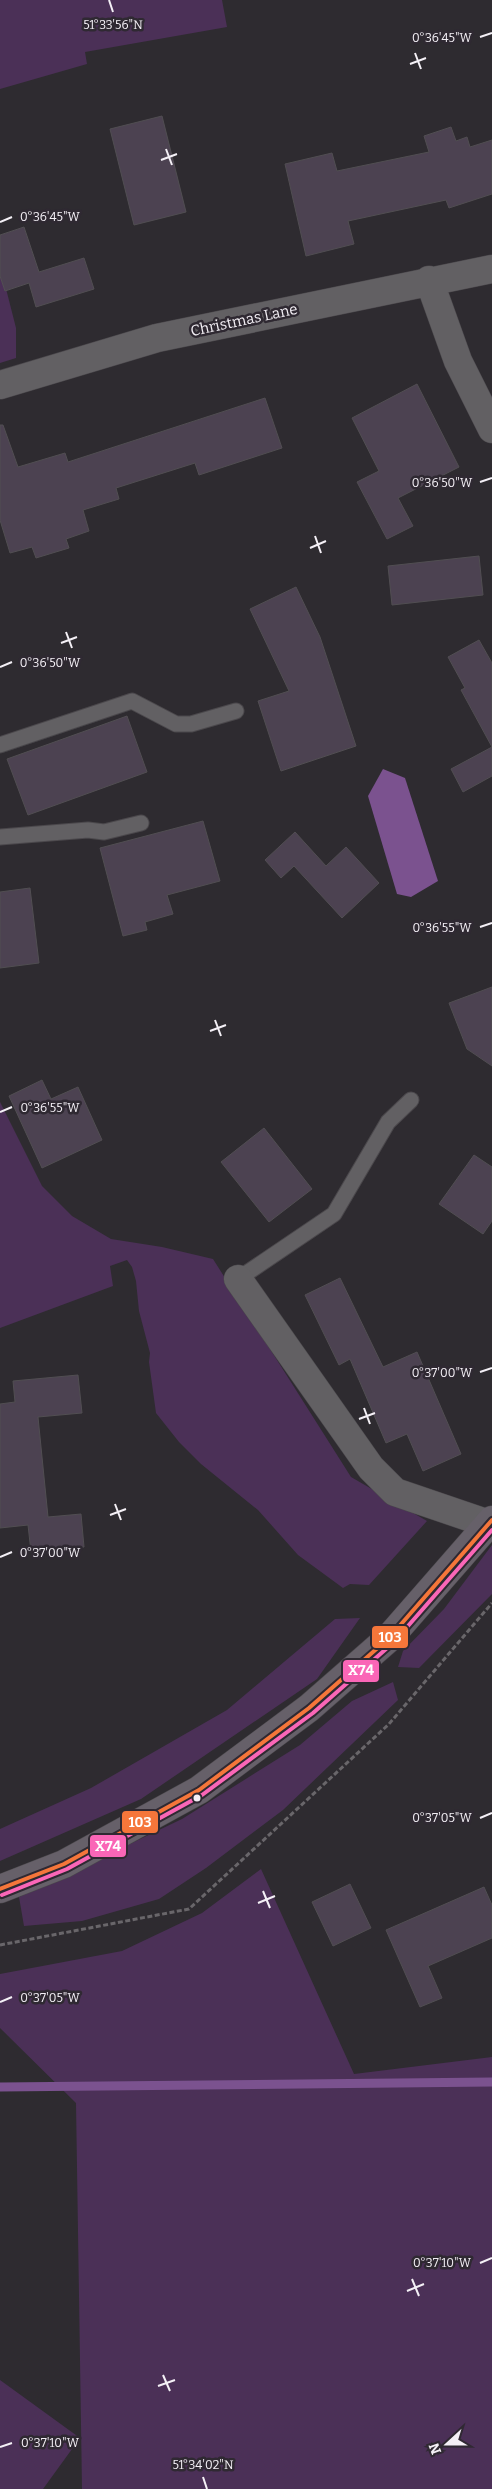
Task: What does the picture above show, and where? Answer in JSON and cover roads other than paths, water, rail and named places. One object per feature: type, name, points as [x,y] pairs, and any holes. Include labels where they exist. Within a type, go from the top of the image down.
[{"type":"main road","points":[[0,1889],[64,1864],[199,1790],[309,1708],[389,1638],[491,1522]]},
{"type":"street","name":"Christmas Lane","points":[[0,385],[158,338],[429,280],[492,269]]},
{"type":"street","points":[[429,280],[458,361],[492,429]]},
{"type":"street","points":[[238,1278],[371,1468],[395,1492],[491,1522]]},
{"type":"lane","points":[[0,745],[132,702],[176,724],[191,724],[236,711]]},
{"type":"lane","points":[[0,837],[88,830],[104,832],[142,823]]},
{"type":"lane","points":[[238,1278],[334,1214],[388,1122],[411,1100]]},
{"type":"waterway","points":[[0,2087],[492,2082]]}]
